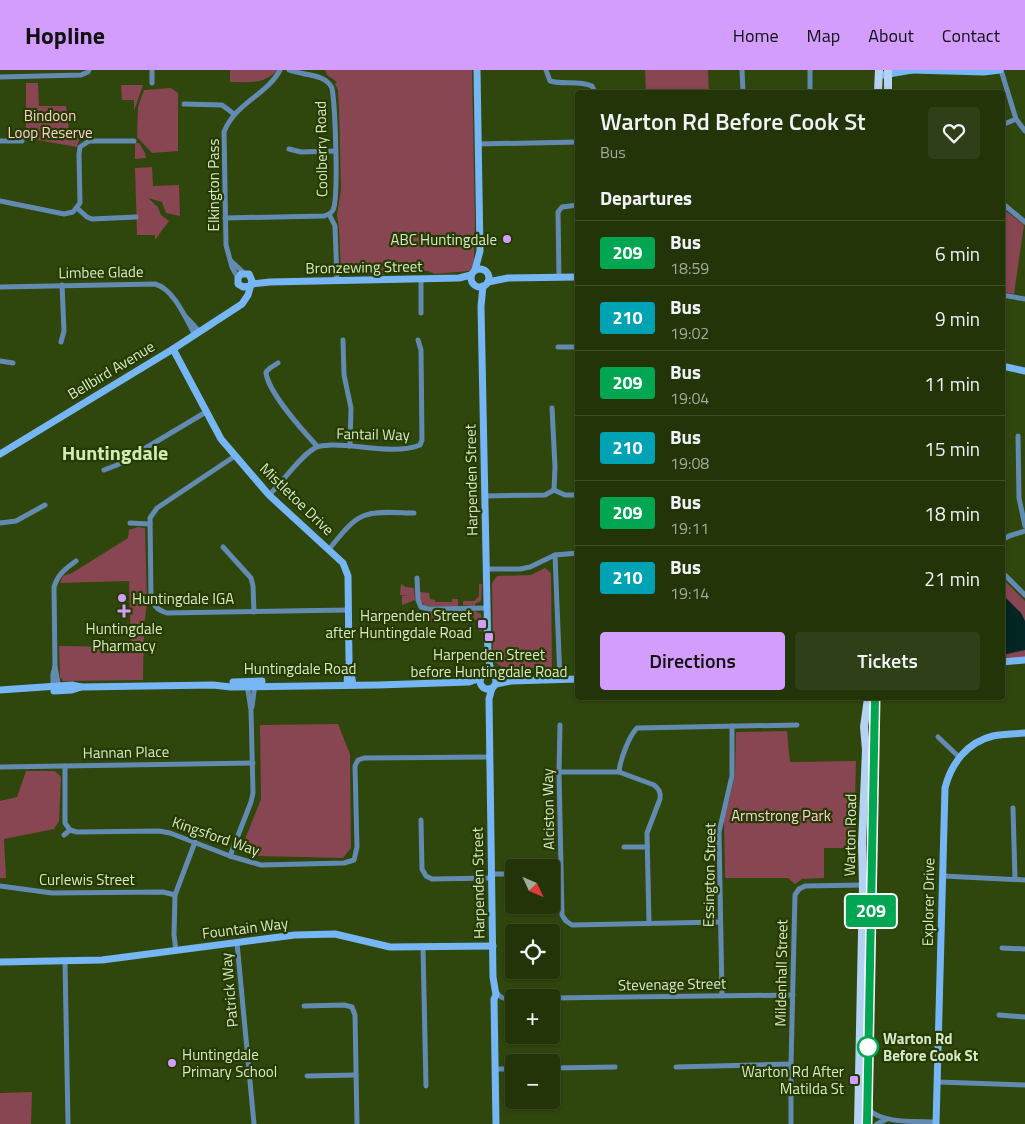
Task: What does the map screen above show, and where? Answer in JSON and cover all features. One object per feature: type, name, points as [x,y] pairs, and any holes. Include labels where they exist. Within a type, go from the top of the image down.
[{"type":"main road","points":[[878,90],[879,72]]},
{"type":"main road","points":[[888,72],[888,90]]},
{"type":"main road","name":"Warton Road","points":[[858,1124],[863,885],[862,844],[866,750],[864,727],[868,700]]},
{"type":"main road","name":"Warton Road","points":[[867,1124],[876,700]]},
{"type":"main road","points":[[858,1100],[868,1099]]},
{"type":"street","points":[[32,70],[32,76]]},
{"type":"street","points":[[0,77],[81,75],[89,70]]},
{"type":"street","points":[[152,70],[152,84]]},
{"type":"street","name":"Elkington Pass","points":[[238,278],[226,245],[224,137],[226,126],[234,114],[268,85],[280,70]]},
{"type":"street","name":"Coolberry Road","points":[[225,218],[324,216],[329,214],[335,204],[333,93],[330,83],[323,78],[302,75],[289,70]]},
{"type":"street","name":"Harpenden Street","points":[[477,70],[480,251],[477,267],[481,306],[488,654],[492,674],[496,679],[488,699]]},
{"type":"street","points":[[546,70],[550,81],[584,82],[592,86],[594,90]]},
{"type":"street","points":[[742,70],[743,90]]},
{"type":"street","points":[[810,70],[810,90]]},
{"type":"street","points":[[879,72],[1000,70],[1016,120],[1025,131]]},
{"type":"street","points":[[184,104],[222,104],[234,114]]},
{"type":"street","points":[[1005,124],[1016,120]]},
{"type":"street","points":[[0,201],[64,214],[73,212],[80,203],[78,154],[80,148],[89,141],[134,140]]},
{"type":"street","points":[[0,141],[22,141]]},
{"type":"street","points":[[478,144],[575,142]]},
{"type":"street","points":[[289,149],[301,152],[335,151]]},
{"type":"street","points":[[558,277],[558,212],[562,207],[575,205]]},
{"type":"street","points":[[1005,205],[1025,222]]},
{"type":"street","points":[[77,208],[82,214],[92,218],[136,217]]},
{"type":"street","points":[[329,214],[335,226],[337,281]]},
{"type":"street","name":"Harpenden Street","points":[[478,280],[489,276],[480,251]]},
{"type":"street","points":[[231,261],[249,280]]},
{"type":"street","points":[[478,280],[486,271]]},
{"type":"street","name":"Bronzewing Street","points":[[486,271],[508,278]]},
{"type":"street","name":"Bronzewing Street","points":[[240,286],[245,288],[249,280],[270,282],[575,277]]},
{"type":"street","points":[[235,308],[241,299],[238,278],[249,280]]},
{"type":"street","name":"Bellbird Avenue","points":[[0,454],[174,348],[235,308],[245,300],[249,280]]},
{"type":"street","points":[[421,280],[421,313]]},
{"type":"street","name":"Limbee Glade","points":[[0,286],[155,284],[163,286],[168,291],[197,333]]},
{"type":"street","points":[[60,342],[64,331],[62,285]]},
{"type":"street","points":[[1005,296],[1025,299]]},
{"type":"street","points":[[343,340],[344,375],[351,408],[350,446]]},
{"type":"street","name":"Fantail Way","points":[[269,495],[309,452],[317,446],[338,445],[378,449],[413,448],[420,445],[422,440],[420,350],[418,340]]},
{"type":"street","points":[[558,347],[575,346]]},
{"type":"street","name":"Mistletoe Drive","points":[[174,348],[221,439],[269,495],[343,563],[348,576],[350,683]]},
{"type":"street","points":[[0,361],[13,363]]},
{"type":"street","points":[[278,363],[266,372],[266,378],[282,404],[317,446]]},
{"type":"street","points":[[1005,367],[1025,371]]},
{"type":"street","points":[[552,408],[555,467],[554,490]]},
{"type":"street","points":[[104,470],[117,465],[206,412]]},
{"type":"street","points":[[1018,436],[1019,498],[1025,526]]},
{"type":"street","points":[[236,456],[156,508],[150,518],[151,597],[153,604],[159,610],[167,613],[348,610]]},
{"type":"street","points":[[485,496],[545,496],[554,490]]},
{"type":"street","points":[[554,490],[565,495],[575,495]]},
{"type":"street","points":[[0,523],[16,521],[45,505]]},
{"type":"street","points":[[328,549],[356,520],[363,516],[371,514],[414,513]]},
{"type":"street","points":[[130,523],[150,524]]},
{"type":"street","points":[[1005,539],[1025,531]]},
{"type":"street","points":[[223,547],[251,578],[254,612]]},
{"type":"street","points":[[486,569],[520,569],[530,567],[555,556],[575,553]]},
{"type":"street","points":[[555,556],[560,680]]},
{"type":"street","points":[[56,688],[53,674],[55,667],[54,587],[60,573],[76,561]]},
{"type":"street","points":[[1005,575],[1025,595]]},
{"type":"street","points":[[417,578],[418,600],[421,607],[428,609],[487,608]]},
{"type":"street","name":"Harpenden Street","points":[[488,654],[482,681],[488,699],[490,757],[496,1124]]},
{"type":"street","points":[[1005,662],[1025,660]]},
{"type":"street","points":[[1005,667],[1025,665]]},
{"type":"street","points":[[510,681],[486,673],[482,681],[487,689],[510,681],[575,679]]},
{"type":"street","name":"Huntingdale Road","points":[[0,690],[56,688],[72,685],[81,687],[387,684],[482,681]]},
{"type":"street","points":[[247,684],[252,710]]},
{"type":"street","points":[[230,856],[253,793],[252,710],[255,684]]},
{"type":"street","name":"Alciston Way","points":[[560,724],[559,772],[562,915],[566,921]]},
{"type":"street","points":[[618,772],[620,762],[634,730],[640,728],[797,724]]},
{"type":"street","points":[[629,726],[634,730]]},
{"type":"street","name":"Essington Street","points":[[722,996],[719,825],[732,776],[732,726]]},
{"type":"street","name":"Explorer Drive","points":[[936,1123],[944,788],[951,769],[959,757],[977,743],[993,736],[1025,733]]},
{"type":"street","points":[[938,737],[959,757]]},
{"type":"street","name":"Kingsford Way","points":[[70,830],[77,832],[170,832],[230,856],[261,865],[355,862],[357,847],[355,766],[358,760],[364,758],[490,757]]},
{"type":"street","name":"Hannan Place","points":[[0,767],[253,763]]},
{"type":"street","points":[[64,835],[70,830],[65,823],[65,766]]},
{"type":"street","points":[[559,772],[618,772],[654,785],[661,793],[647,833],[648,923]]},
{"type":"street","points":[[1013,808],[1015,879]]},
{"type":"street","points":[[421,820],[422,869],[426,876],[432,879],[505,875]]},
{"type":"street","points":[[176,951],[174,935],[175,894],[195,842]]},
{"type":"street","points":[[624,847],[647,847]]},
{"type":"street","points":[[421,880],[426,876]]},
{"type":"street","points":[[942,876],[1025,880]]},
{"type":"street","name":"Mildenhall Street","points":[[791,1124],[795,895],[799,889],[805,886],[863,885]]},
{"type":"street","name":"Curlewis Street","points":[[0,886],[52,893],[163,892],[175,894]]},
{"type":"street","points":[[561,926],[566,921],[572,925],[720,922]]},
{"type":"street","name":"Fountain Way","points":[[0,962],[102,960],[296,935],[335,934],[390,947],[493,946]]},
{"type":"street","name":"Patrick Way","points":[[238,943],[254,1124]]},
{"type":"street","points":[[423,947],[426,1086]]},
{"type":"street","points":[[1002,948],[1025,949]]},
{"type":"street","points":[[65,961],[68,1124]]},
{"type":"street","name":"Harpenden Street","points":[[493,977],[491,982],[494,1000]]},
{"type":"street","points":[[495,990],[499,996],[505,999]]},
{"type":"street","name":"Stevenage Street","points":[[560,998],[794,995]]},
{"type":"street","points":[[304,1006],[344,1005],[352,1007],[355,1015],[356,1124]]},
{"type":"street","points":[[999,1015],[1025,1017]]},
{"type":"street","points":[[676,1067],[791,1064]]},
{"type":"street","points":[[560,1068],[615,1067]]},
{"type":"street","points":[[495,1069],[505,1069]]},
{"type":"street","points":[[306,1076],[356,1075]]},
{"type":"street","points":[[938,1082],[1025,1085]]},
{"type":"street","points":[[868,1109],[874,1116],[888,1119],[936,1123]]},
{"type":"street","points":[[877,1124],[888,1119]]},
{"type":"green space","points":[[230,70],[277,70],[267,78],[256,82],[230,82]]},
{"type":"green space","points":[[325,70],[472,70],[475,224],[472,270],[435,274],[428,271],[390,272],[383,275],[345,274],[341,271],[337,215],[341,189],[338,90],[335,84],[337,82],[327,75]]},
{"type":"green space","points":[[645,70],[708,70],[709,90],[646,90]]},
{"type":"green space","name":"Bindoon Loop Reserve","points":[[26,83],[38,83],[39,106],[66,106],[69,130],[80,137],[77,147],[26,138]]},
{"type":"green space","points":[[121,85],[143,85],[134,111],[134,100],[122,100]]},
{"type":"green space","points":[[171,88],[178,93],[178,151],[152,153],[137,137],[138,107],[144,90]]},
{"type":"green space","points":[[135,143],[139,143],[146,158],[135,159]]},
{"type":"green space","points":[[152,167],[153,186],[179,185],[180,216],[166,213],[162,202],[148,198],[158,207],[161,215],[169,221],[155,240],[155,235],[137,235],[135,168]]},
{"type":"green space","points":[[1005,210],[1024,225],[1014,294],[1005,292]]},
{"type":"green space","points":[[138,527],[145,528],[147,604],[144,625],[143,680],[63,681],[60,677],[59,646],[131,647],[129,581],[60,583],[63,576],[72,573],[128,538],[129,530]]},
{"type":"green space","points":[[545,568],[551,573],[552,668],[505,669],[493,661],[492,583],[497,576],[531,575]]},
{"type":"green space","points":[[1005,581],[1025,601],[1025,658],[1005,660]]},
{"type":"green space","points":[[401,584],[414,588],[415,600],[402,605],[402,596],[408,596],[400,595]]},
{"type":"green space","points":[[479,584],[482,584],[481,601],[475,604],[475,606],[463,605],[463,601],[474,601],[479,596]]},
{"type":"green space","points":[[420,592],[429,593],[430,599],[435,600],[435,602],[452,602],[452,599],[458,599],[458,606],[425,606],[420,600]]},
{"type":"green space","points":[[447,611],[448,621],[427,622],[426,613]]},
{"type":"green space","points":[[469,611],[481,614],[482,631],[479,631],[479,622],[474,619],[473,615],[468,615]]},
{"type":"green space","points":[[338,724],[350,754],[351,848],[343,858],[256,856],[240,852],[261,799],[260,725]]},
{"type":"green space","name":"Armstrong Park","points":[[787,731],[790,762],[856,761],[854,848],[824,848],[824,878],[802,879],[795,884],[788,878],[725,878],[724,820],[735,776],[736,732]]},
{"type":"green space","points":[[26,771],[55,771],[61,777],[59,821],[54,829],[4,839],[6,878],[0,878],[0,801],[17,797]]},
{"type":"green space","points":[[32,1092],[31,1124],[0,1124],[0,1093]]},
{"type":"water","points":[[1005,597],[1021,613],[1025,621],[1025,650],[1005,655]]},
{"type":"bus line","name":"209","points":[[867,1124],[875,700]]},
{"type":"place","name":"ABC Huntingdale","points":[[507,239]]},
{"type":"place","name":"Huntingdale IGA","points":[[122,598]]},
{"type":"place","name":"Huntingdale Pharmacy","points":[[124,611]]},
{"type":"place","name":"Harpenden Street after Huntingdale Road","points":[[482,624]]},
{"type":"place","name":"Harpenden Street before Huntingdale Road","points":[[489,637]]},
{"type":"place","name":"Warton Rd Before Cook St","points":[[868,1047]]},
{"type":"place","name":"Huntingdale Primary School","points":[[172,1063]]},
{"type":"place","name":"Warton Rd After Matilda St","points":[[854,1080]]},
{"type":"district","name":"Huntingdale","points":[[115,452]]}]
